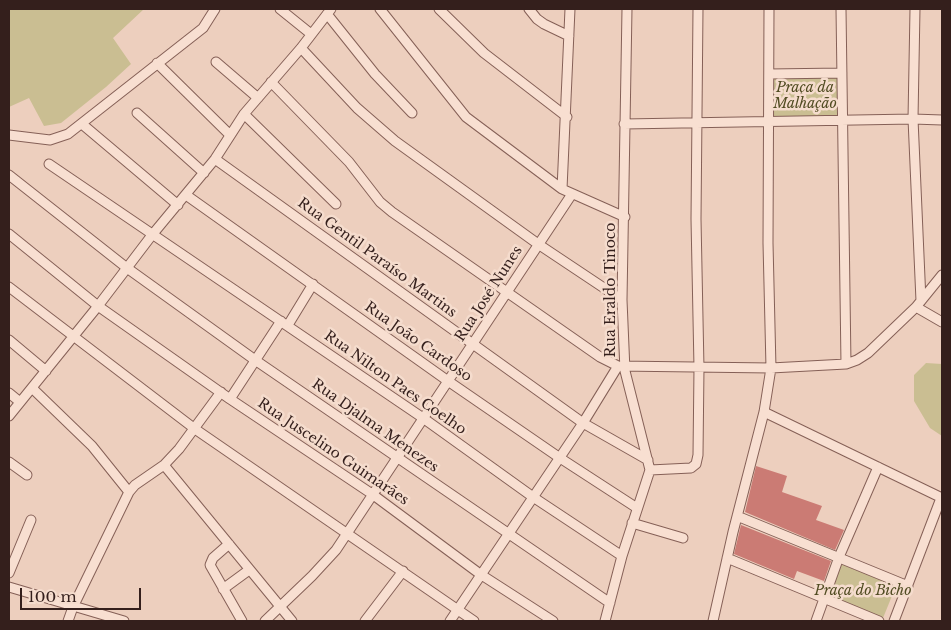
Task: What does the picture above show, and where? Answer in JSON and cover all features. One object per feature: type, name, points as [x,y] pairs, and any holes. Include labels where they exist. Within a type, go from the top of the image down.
[{"type":"street","points":[[9,135],[56,140],[68,134],[203,28],[215,9]]},
{"type":"street","points":[[280,9],[311,34]]},
{"type":"street","points":[[380,9],[462,113],[562,188],[625,217]]},
{"type":"street","points":[[438,9],[484,53],[567,117]]},
{"type":"street","points":[[530,9],[537,19],[544,24],[569,36]]},
{"type":"street","points":[[562,188],[567,117],[570,9]]},
{"type":"street","name":"Rua Eraldo Tinoco","points":[[605,621],[622,556],[650,470],[622,367],[627,9]]},
{"type":"street","points":[[650,470],[693,468],[698,460],[699,368],[696,219],[698,9]]},
{"type":"street","points":[[713,621],[737,516],[764,412],[771,368],[768,243],[769,9]]},
{"type":"street","points":[[841,9],[846,364]]},
{"type":"street","points":[[915,9],[913,119],[919,304]]},
{"type":"street","points":[[9,416],[98,306],[152,235],[215,159],[244,114],[301,48],[329,11],[375,74],[412,113]]},
{"type":"street","points":[[301,48],[357,108],[378,127],[538,244],[622,300]]},
{"type":"street","points":[[216,62],[258,98]]},
{"type":"street","points":[[157,63],[230,135]]},
{"type":"street","points":[[768,74],[842,72]]},
{"type":"street","points":[[271,82],[349,162],[380,202],[392,212],[600,357],[622,367],[771,368],[846,364],[868,353],[919,304],[942,275]]},
{"type":"street","points":[[137,113],[204,173]]},
{"type":"street","points":[[244,114],[336,204]]},
{"type":"street","points":[[624,124],[942,120]]},
{"type":"street","points":[[82,124],[178,205]]},
{"type":"street","name":"Rua Gentil Paraíso Martins","points":[[215,159],[583,424],[648,460]]},
{"type":"street","name":"Rua Nilton Paes Coelho","points":[[49,164],[423,418],[533,497],[622,556]]},
{"type":"street","name":"Rua Djalma Menezes","points":[[9,175],[127,268],[255,360],[610,603]]},
{"type":"street","name":"Rua José Nunes","points":[[264,621],[326,561],[347,534],[572,194]]},
{"type":"street","name":"Rua João Cardoso","points":[[186,195],[448,381],[637,508]]},
{"type":"street","name":"Rua Juscelino Guimarães","points":[[9,234],[98,306],[230,399],[372,494],[480,574],[552,621]]},
{"type":"street","points":[[230,399],[255,360],[313,284]]},
{"type":"street","points":[[9,287],[195,429],[474,621]]},
{"type":"street","points":[[919,304],[942,322]]},
{"type":"street","points":[[9,340],[46,371]]},
{"type":"street","points":[[450,621],[456,609],[622,367]]},
{"type":"street","points":[[32,388],[92,446],[129,492]]},
{"type":"street","points":[[68,621],[129,492],[135,485],[164,465],[195,429],[220,392]]},
{"type":"street","points":[[9,393],[20,402]]},
{"type":"street","points":[[764,412],[942,498],[894,621]]},
{"type":"street","points":[[9,462],[27,475]]},
{"type":"street","points":[[164,465],[292,621]]},
{"type":"street","points":[[816,621],[839,557],[878,467]]},
{"type":"street","points":[[737,516],[908,586]]},
{"type":"street","points":[[9,573],[31,520]]},
{"type":"street","points":[[632,523],[683,538]]},
{"type":"street","points":[[229,544],[216,554],[210,563],[242,621]]},
{"type":"street","points":[[727,558],[879,621]]},
{"type":"street","points":[[223,588],[249,570]]},
{"type":"street","points":[[364,621],[403,572]]},
{"type":"street","points":[[9,587],[124,621]]},
{"type":"green space","points":[[9,9],[144,9],[113,38],[131,64],[61,123],[44,126],[29,98],[9,107]]},
{"type":"green space","name":"Praça da Malhação","points":[[837,75],[838,116],[774,117],[773,76]]},
{"type":"green space","points":[[926,363],[942,364],[942,436],[930,428],[914,401],[914,375]]},
{"type":"green space","name":"Praça do Bicho","points":[[842,564],[896,586],[883,618],[829,596]]},
{"type":"building","points":[[756,466],[787,476],[782,492],[822,506],[816,520],[844,530],[835,550],[745,512]]},
{"type":"building","points":[[741,525],[831,561],[824,581],[797,571],[794,579],[734,554]]}]
